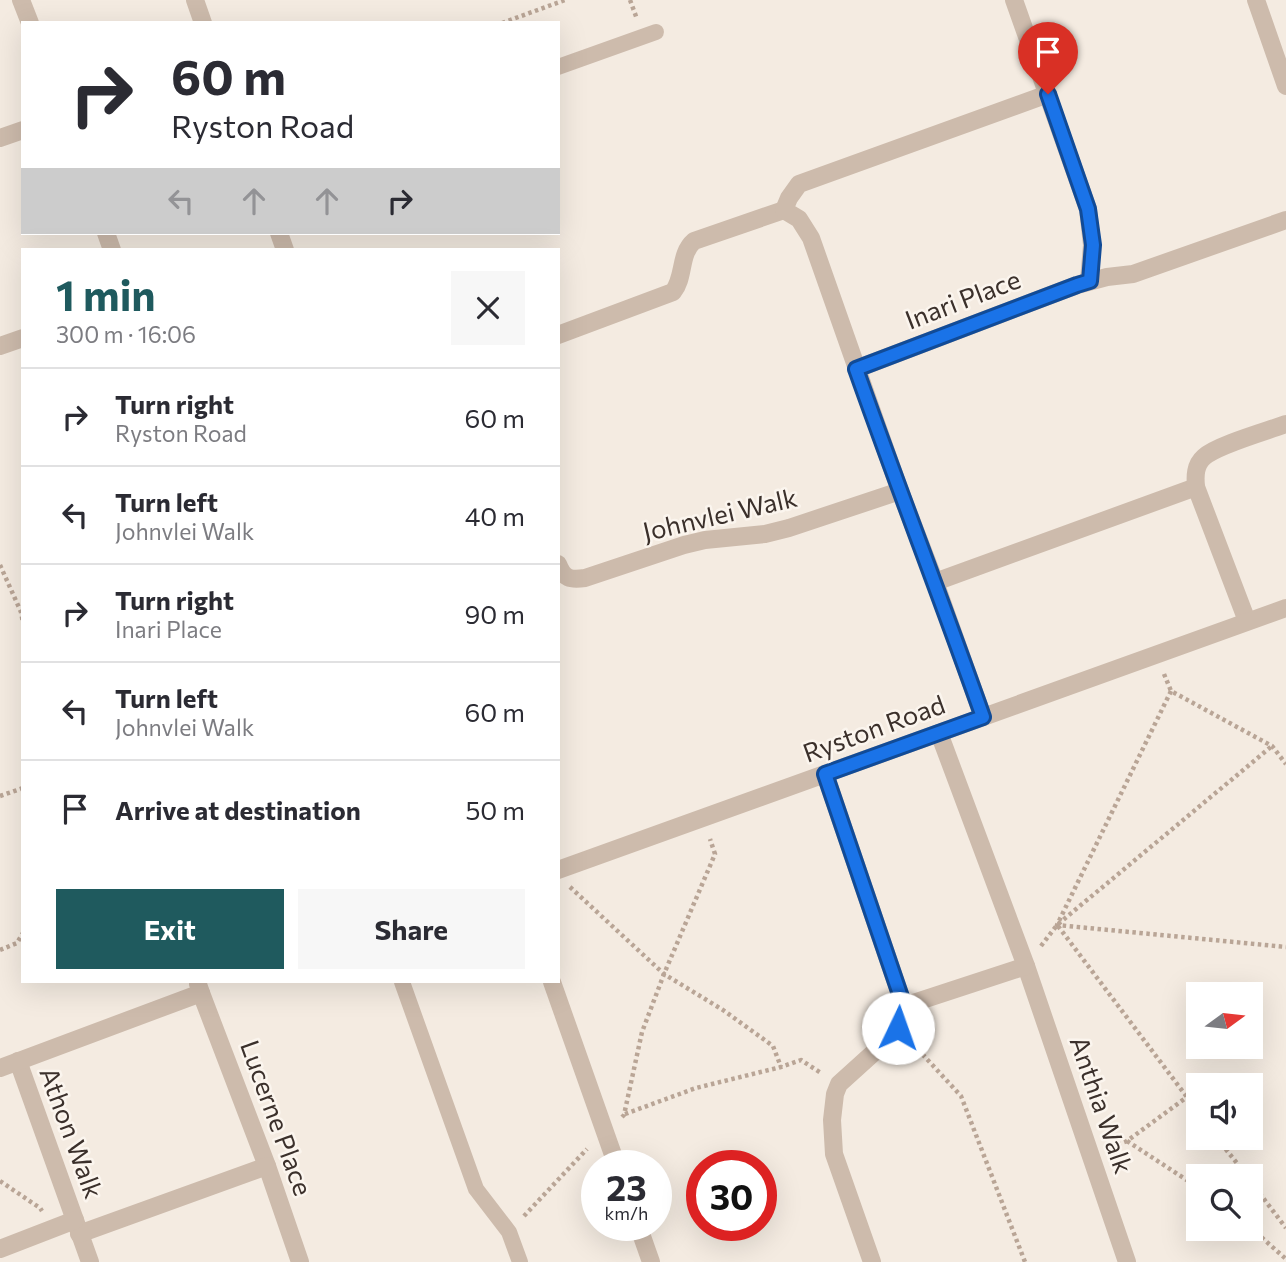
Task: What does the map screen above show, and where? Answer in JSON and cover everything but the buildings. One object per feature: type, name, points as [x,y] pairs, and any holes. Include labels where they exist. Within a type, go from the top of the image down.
[{"type":"street","points":[[22,0],[29,21]]},
{"type":"street","points":[[195,0],[202,21]]},
{"type":"street","points":[[1014,0],[1088,209],[1093,245],[1090,281]]},
{"type":"street","points":[[1256,0],[1286,86]]},
{"type":"street","points":[[560,334],[673,292],[677,287],[686,250],[694,242],[784,210],[799,184],[1048,94]]},
{"type":"street","points":[[0,138],[21,131]]},
{"type":"street","points":[[784,210],[799,219],[811,238],[983,717]]},
{"type":"street","name":"Inari Place","points":[[856,369],[1077,285],[1133,274],[1286,220]]},
{"type":"street","points":[[0,346],[21,339]]},
{"type":"street","points":[[1248,621],[1196,487],[1195,472],[1203,458],[1215,450],[1286,424]]},
{"type":"street","points":[[935,582],[1196,487]]},
{"type":"street","name":"Johnvlei Walk","points":[[560,569],[565,576],[585,578],[684,545],[789,528],[900,491]]},
{"type":"street","name":"Ryston Road","points":[[562,876],[704,818],[1286,608]]},
{"type":"street","name":"Anthia Walk","points":[[939,733],[1026,966],[1127,1262]]},
{"type":"street","points":[[825,774],[904,1006],[898,1028],[839,1084],[835,1094],[832,1120],[834,1154],[872,1262]]},
{"type":"street","points":[[904,1006],[1026,966]]},
{"type":"street","points":[[552,983],[611,1150]]},
{"type":"street","name":"Athon Walk","points":[[90,1262],[18,1061],[199,987]]},
{"type":"street","name":"Lucerne Place","points":[[199,987],[267,1166],[300,1262]]},
{"type":"street","points":[[0,1068],[18,1061]]},
{"type":"street","name":"Athon Walk","points":[[0,1249],[54,1229],[77,1227],[267,1166]]},
{"type":"street","points":[[644,1241],[651,1262]]},
{"type":"lane","points":[[560,65],[656,32]]},
{"type":"lane","points":[[402,983],[477,1189],[509,1232],[520,1262]]},
{"type":"path","points":[[507,21],[565,0]]},
{"type":"path","points":[[0,565],[21,612]]},
{"type":"path","points":[[1155,655],[1171,691],[1272,746],[1286,764]]},
{"type":"path","points":[[1026,966],[1057,925],[1171,691]]},
{"type":"path","points":[[1057,925],[1272,746]]},
{"type":"path","points":[[0,796],[21,789]]},
{"type":"path","points":[[624,1115],[642,1032],[715,854],[704,818]]},
{"type":"path","points":[[562,876],[572,891],[664,974],[723,1010],[773,1046],[782,1067]]},
{"type":"path","points":[[1057,925],[1286,947]]},
{"type":"path","points":[[1057,925],[1186,1096]]},
{"type":"path","points":[[0,950],[17,943],[21,936]]},
{"type":"path","points":[[898,1028],[961,1096],[1025,1262]]},
{"type":"path","points":[[509,1232],[604,1130],[624,1115],[696,1088],[801,1060],[839,1084]]},
{"type":"path","points":[[1090,1155],[1127,1141],[1186,1098]]},
{"type":"path","points":[[1127,1141],[1186,1180]]},
{"type":"path","points":[[1226,1150],[1238,1164]]},
{"type":"path","points":[[0,1181],[40,1208],[54,1229]]},
{"type":"path","points":[[1263,1198],[1286,1228]]},
{"type":"path","points":[[1263,1239],[1286,1259]]},
{"type":"route","points":[[898,1028],[904,1006],[825,774],[983,717],[856,369],[1090,281],[1093,245],[1088,209],[1048,94]]}]
